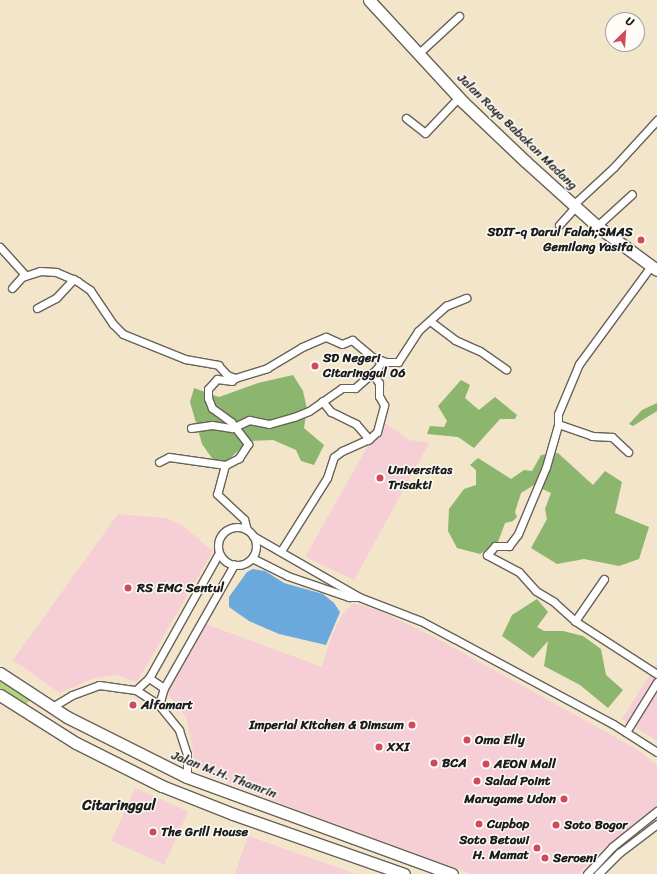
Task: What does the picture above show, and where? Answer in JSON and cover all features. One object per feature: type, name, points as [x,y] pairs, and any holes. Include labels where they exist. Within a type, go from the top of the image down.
[{"type":"main road","name":"Jalan Raya Babakan Madang","points":[[369,0],[459,97],[574,206],[597,226],[654,268]]},
{"type":"main road","name":"Jalan M.H. Thamrin","points":[[0,673],[67,717],[187,777],[452,874]]},
{"type":"main road","points":[[0,695],[45,724],[115,764],[194,800],[404,874]]},
{"type":"main road","points":[[45,724],[31,710],[32,704],[35,703],[56,715],[67,717]]},
{"type":"street","points":[[418,54],[459,16]]},
{"type":"street","points":[[406,118],[425,133],[459,97]]},
{"type":"street","points":[[558,226],[574,206],[614,168],[657,120]]},
{"type":"street","points":[[597,226],[632,194]]},
{"type":"street","points":[[0,247],[25,276]]},
{"type":"street","points":[[654,268],[583,355],[567,388],[557,416],[558,424],[546,467],[518,534],[509,546],[495,546],[487,555],[519,572],[536,591],[554,602],[575,621],[657,674]]},
{"type":"street","points":[[12,288],[25,276],[48,270],[74,279],[90,290],[113,324],[123,334],[185,359],[218,365],[232,378],[247,376]]},
{"type":"street","points":[[37,308],[56,298],[74,279]]},
{"type":"street","points":[[159,462],[169,458],[225,465],[240,458],[247,449],[246,439],[236,427],[212,408],[208,389],[217,379],[237,382],[247,376],[267,368],[309,344],[326,337],[342,344],[352,340],[369,355],[382,361],[398,362],[418,330],[446,306],[466,298]]},
{"type":"street","points":[[430,321],[455,340],[480,351],[506,369]]},
{"type":"street","points":[[191,428],[212,425],[236,427],[249,420],[276,423],[309,411],[342,388],[355,388],[372,373],[382,361]]},
{"type":"street","points":[[281,552],[327,478],[334,458],[342,451],[368,440],[377,432],[384,405],[379,396],[379,383],[372,373]]},
{"type":"street","points":[[322,401],[331,412],[356,424],[367,435],[368,440]]},
{"type":"street","points":[[558,424],[592,436],[612,438],[628,452]]},
{"type":"street","points":[[225,465],[217,494],[244,518],[247,530]]},
{"type":"street","points":[[253,536],[256,547],[252,558],[242,565],[234,565],[224,560],[219,553],[218,541],[224,531],[236,527],[247,530],[253,536],[359,597],[426,624],[626,732],[657,752]]},
{"type":"street","points":[[136,690],[149,678],[219,553]]},
{"type":"street","points":[[252,558],[288,576],[349,597],[359,597]]},
{"type":"street","points":[[159,705],[164,688],[234,565]]},
{"type":"street","points":[[575,621],[604,578]]},
{"type":"street","points":[[149,678],[164,688]]},
{"type":"street","points":[[626,732],[657,682]]},
{"type":"street","points":[[52,707],[72,695],[99,685],[136,690],[159,705],[179,730],[187,754],[187,777]]},
{"type":"street","points":[[587,874],[605,854],[644,820],[657,811]]},
{"type":"street","points":[[598,874],[654,827],[644,820]]},
{"type":"shaded area","name":"Universitas Trisakti","points":[[382,421],[409,440],[429,443],[354,580],[305,557]]},
{"type":"shaded area","name":"RS EMC Sentul","points":[[118,514],[167,518],[183,526],[213,551],[137,682],[116,675],[92,679],[60,693],[13,660]]},
{"type":"shaded area","points":[[353,603],[378,610],[436,638],[635,748],[657,765],[657,809],[600,851],[579,874],[472,874],[279,803],[202,772],[195,762],[186,717],[167,693],[206,624],[322,667],[332,635],[342,615]]},
{"type":"shaded area","points":[[657,663],[657,741],[622,719]]},
{"type":"shaded area","points":[[135,788],[188,812],[164,865],[111,841]]},
{"type":"shaded area","points":[[248,836],[356,874],[235,874]]},
{"type":"green space","points":[[293,375],[303,391],[307,409],[304,428],[324,445],[314,465],[301,461],[296,450],[273,440],[249,441],[226,462],[214,461],[202,444],[190,402],[194,388],[219,397],[258,383]]},
{"type":"green space","points":[[461,380],[470,385],[465,398],[479,410],[495,397],[517,415],[515,419],[500,419],[474,448],[458,437],[427,434],[430,426],[444,427],[447,421],[438,406]]},
{"type":"green space","points":[[657,403],[657,411],[633,426],[629,424],[642,410]]},
{"type":"green space","points":[[558,453],[593,485],[605,471],[622,482],[615,513],[649,527],[639,559],[619,566],[584,559],[557,564],[531,548],[547,519],[545,509],[551,493],[534,485],[521,493],[515,512],[517,517],[513,521],[505,523],[498,542],[480,554],[457,548],[448,531],[449,509],[464,489],[476,485],[476,470],[470,465],[478,458],[511,479],[524,470],[532,471],[541,455]]},
{"type":"green space","points":[[537,599],[548,612],[537,627],[544,631],[563,631],[583,636],[601,649],[606,675],[623,690],[608,708],[580,685],[544,666],[548,641],[533,658],[502,636],[512,615]]},
{"type":"green space","points":[[0,677],[32,699],[26,704],[28,708],[0,690]]},
{"type":"water","points":[[253,569],[265,571],[284,583],[323,594],[334,603],[340,612],[326,645],[279,634],[249,621],[229,607],[229,597],[247,572]]},
{"type":"place","name":"SDIT-q Darul Falah;SMAS Gemilang Yasifa","points":[[641,240]]},
{"type":"place","name":"SD Negeri Citaringgul 06","points":[[315,366]]},
{"type":"place","name":"Universitas Trisakti","points":[[380,478]]},
{"type":"place","name":"RS EMC Sentul","points":[[128,588]]},
{"type":"place","name":"Alfamart","points":[[133,705]]},
{"type":"place","name":"Imperial Kitchen & Dimsum","points":[[412,725]]},
{"type":"place","name":"Oma Elly","points":[[467,740]]},
{"type":"place","name":"XXI","points":[[379,747]]},
{"type":"place","name":"BCA","points":[[434,763]]},
{"type":"place","name":"AEON Mall","points":[[486,764]]},
{"type":"place","name":"Salad Point","points":[[477,781]]},
{"type":"place","name":"Marugame Udon","points":[[564,799]]},
{"type":"place","name":"Cupbop","points":[[479,824]]},
{"type":"place","name":"Soto Bogor","points":[[556,825]]},
{"type":"place","name":"The Grill House","points":[[153,832]]},
{"type":"place","name":"Soto Betawi H. Mamat","points":[[537,848]]},
{"type":"place","name":"Seroeni","points":[[545,858]]},
{"type":"district","name":"Citaringgul","points":[[119,806]]}]
